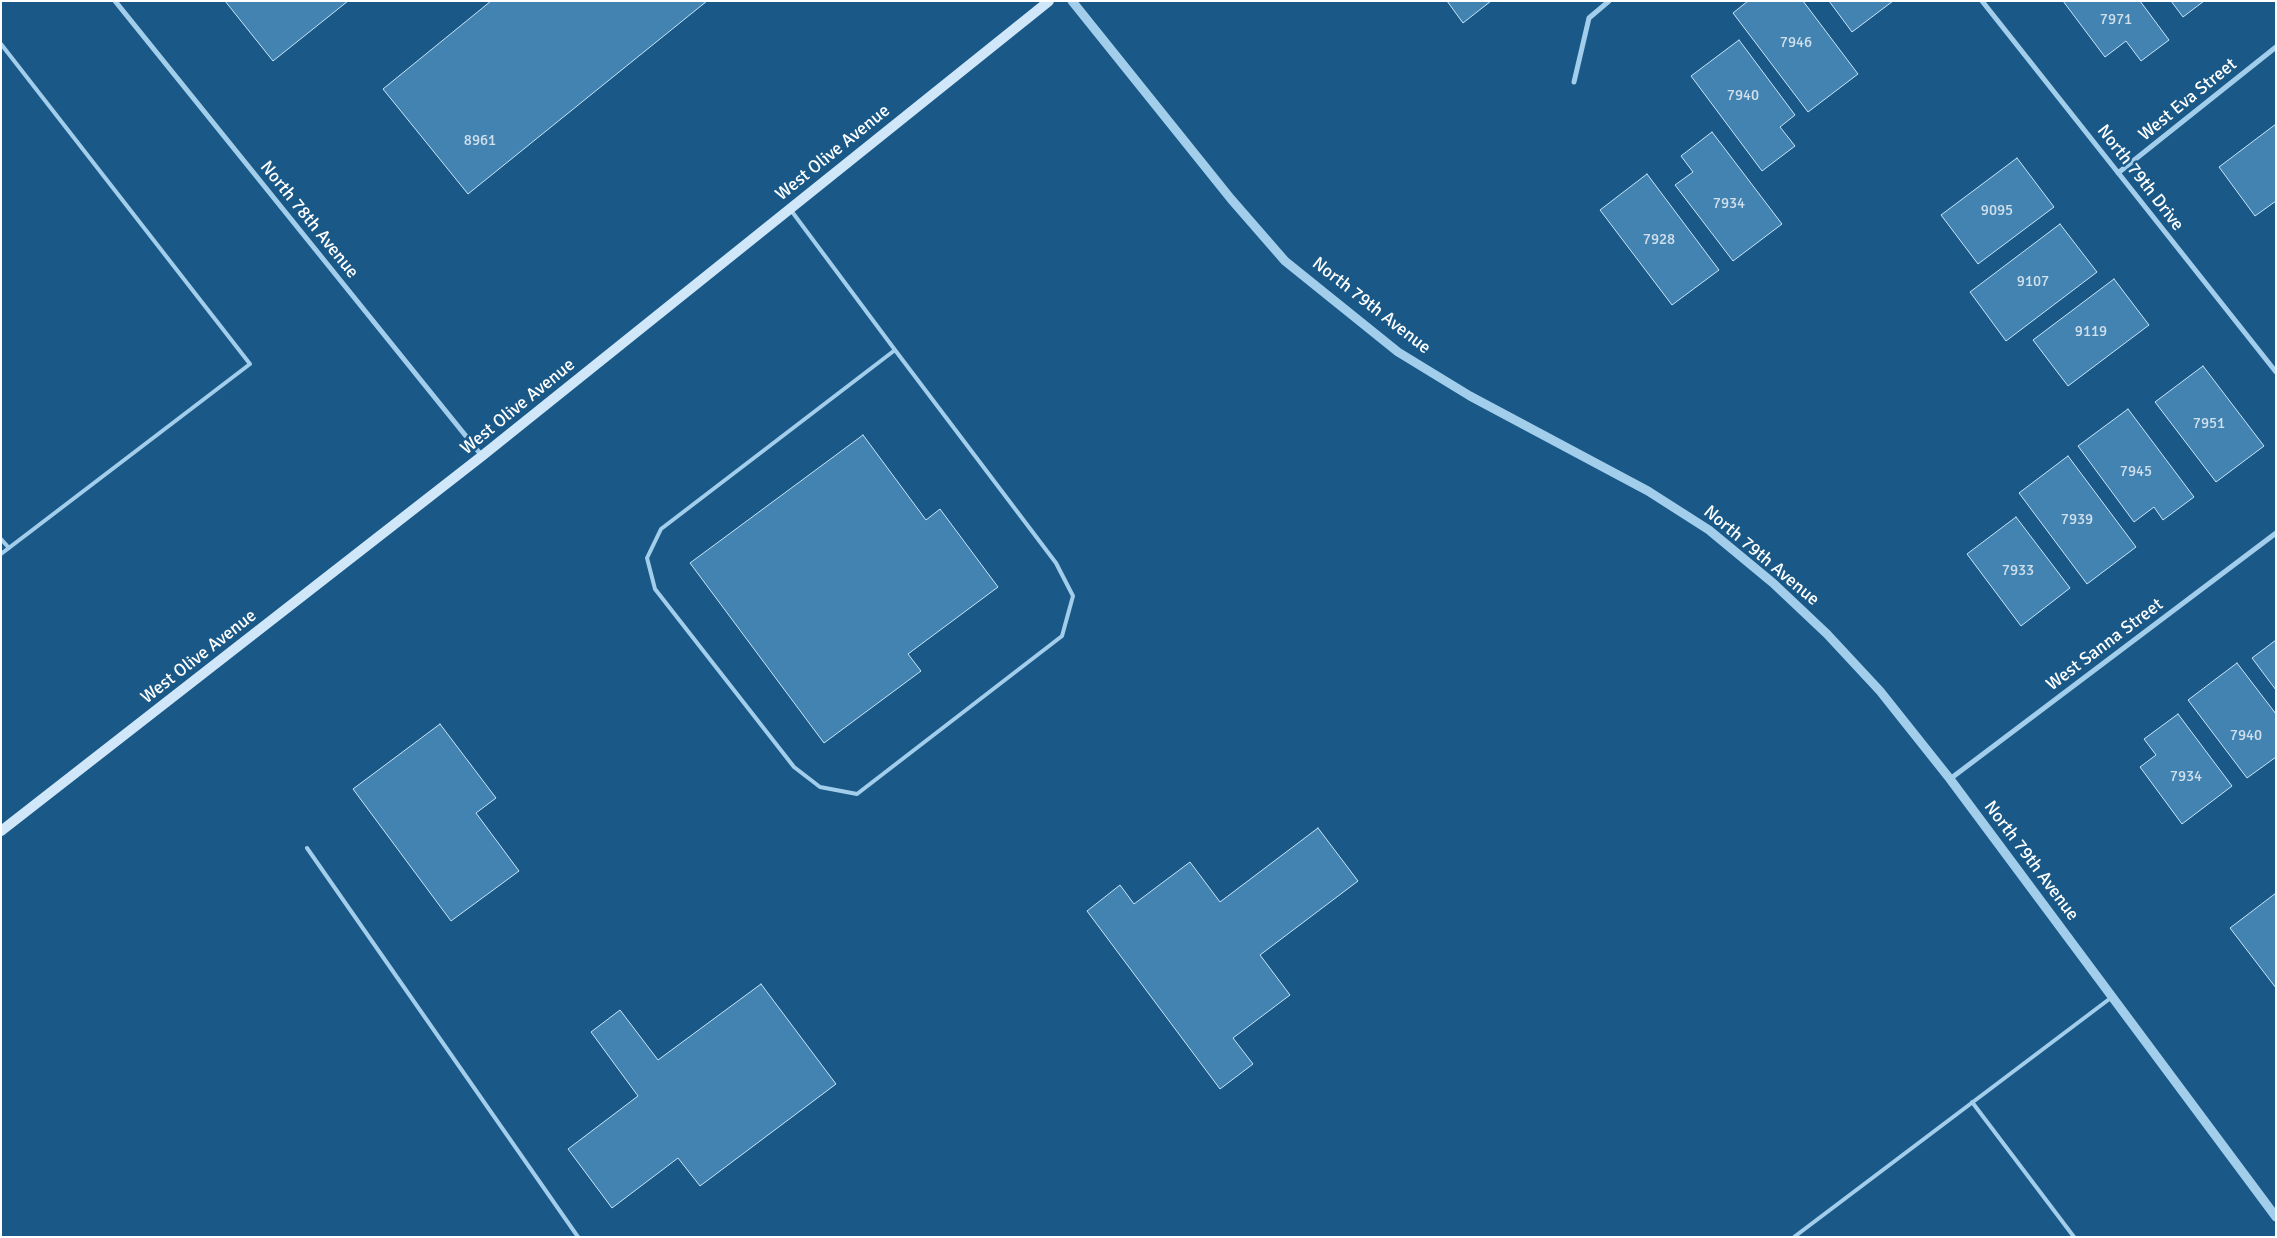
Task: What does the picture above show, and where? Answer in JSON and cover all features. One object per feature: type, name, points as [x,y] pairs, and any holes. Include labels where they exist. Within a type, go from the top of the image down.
[{"type":"main road","name":"West Olive Avenue","points":[[1,831],[482,456],[1049,1]]},
{"type":"street","name":"North 78th Avenue","points":[[115,1],[482,456]]},
{"type":"street","name":"North 79th Avenue","points":[[1072,1],[1230,199],[1285,260],[1398,352],[1470,396],[1648,491],[1709,530],[1773,583],[1827,634],[1880,691],[1950,779],[2276,1217]]},
{"type":"street","points":[[1574,82],[1589,18],[1609,1]]},
{"type":"street","name":"North 79th Drive","points":[[1982,1],[2276,372]]},
{"type":"street","name":"West Eva Street","points":[[2118,173],[2276,48]]},
{"type":"street","name":"West Sanna Street","points":[[1950,779],[2276,533]]},
{"type":"lane","points":[[1,44],[250,364],[1,554]]},
{"type":"lane","points":[[790,209],[896,350],[1056,563],[1074,596],[1062,636],[857,794],[820,787],[794,767],[655,589],[647,558],[661,529],[896,350]]},
{"type":"lane","points":[[1,538],[9,548]]},
{"type":"lane","points":[[307,848],[578,1237]]},
{"type":"lane","points":[[1794,1237],[2112,997]]},
{"type":"lane","points":[[1972,1102],[2074,1237]]},
{"type":"building","points":[[225,1],[348,1],[273,61]]},
{"type":"building","points":[[491,1],[707,1],[468,194],[383,89]]},
{"type":"building","points":[[1447,1],[1491,1],[1463,23]]},
{"type":"building","points":[[1748,1],[1803,1],[1858,74],[1808,112],[1733,13]]},
{"type":"building","points":[[1829,1],[1893,1],[1852,32]]},
{"type":"building","points":[[2063,1],[2140,1],[2169,40],[2141,61],[2126,41],[2105,57]]},
{"type":"building","points":[[2171,1],[2204,1],[2183,17]]},
{"type":"building","points":[[1739,40],[1795,115],[1780,127],[1795,146],[1762,171],[1691,76]]},
{"type":"building","points":[[2276,124],[2276,201],[2255,216],[2219,167]]},
{"type":"building","points":[[1712,132],[1782,224],[1733,261],[1675,185],[1693,172],[1681,156]]},
{"type":"building","points":[[2017,158],[2054,207],[1978,264],[1941,215]]},
{"type":"building","points":[[1647,174],[1719,270],[1672,305],[1600,210]]},
{"type":"building","points":[[2060,224],[2097,272],[2006,341],[1970,292]]},
{"type":"building","points":[[2114,279],[2149,325],[2068,386],[2033,340]]},
{"type":"building","points":[[2203,366],[2264,446],[2216,482],[2155,402]]},
{"type":"building","points":[[2128,409],[2194,497],[2163,520],[2154,507],[2134,522],[2078,446]]},
{"type":"building","points":[[863,435],[926,520],[940,509],[998,587],[908,654],[921,671],[824,743],[690,563]]},
{"type":"building","points":[[2068,456],[2136,547],[2087,584],[2019,493]]},
{"type":"building","points":[[2016,517],[2070,588],[2021,626],[1967,554]]},
{"type":"building","points":[[2276,640],[2276,690],[2252,658]]},
{"type":"building","points":[[2237,663],[2276,714],[2276,757],[2247,778],[2188,700]]},
{"type":"building","points":[[2178,714],[2232,786],[2182,824],[2140,767],[2156,755],[2144,739]]},
{"type":"building","points":[[440,724],[496,798],[476,813],[519,871],[451,921],[353,789]]},
{"type":"building","points":[[1318,828],[1358,881],[1260,955],[1290,995],[1233,1038],[1253,1064],[1220,1089],[1087,911],[1120,885],[1134,904],[1190,862],[1220,902]]},
{"type":"building","points":[[2276,893],[2276,988],[2230,928]]},
{"type":"building","points":[[761,984],[836,1084],[700,1186],[678,1158],[612,1208],[568,1149],[638,1096],[591,1032],[620,1010],[658,1060]]}]
